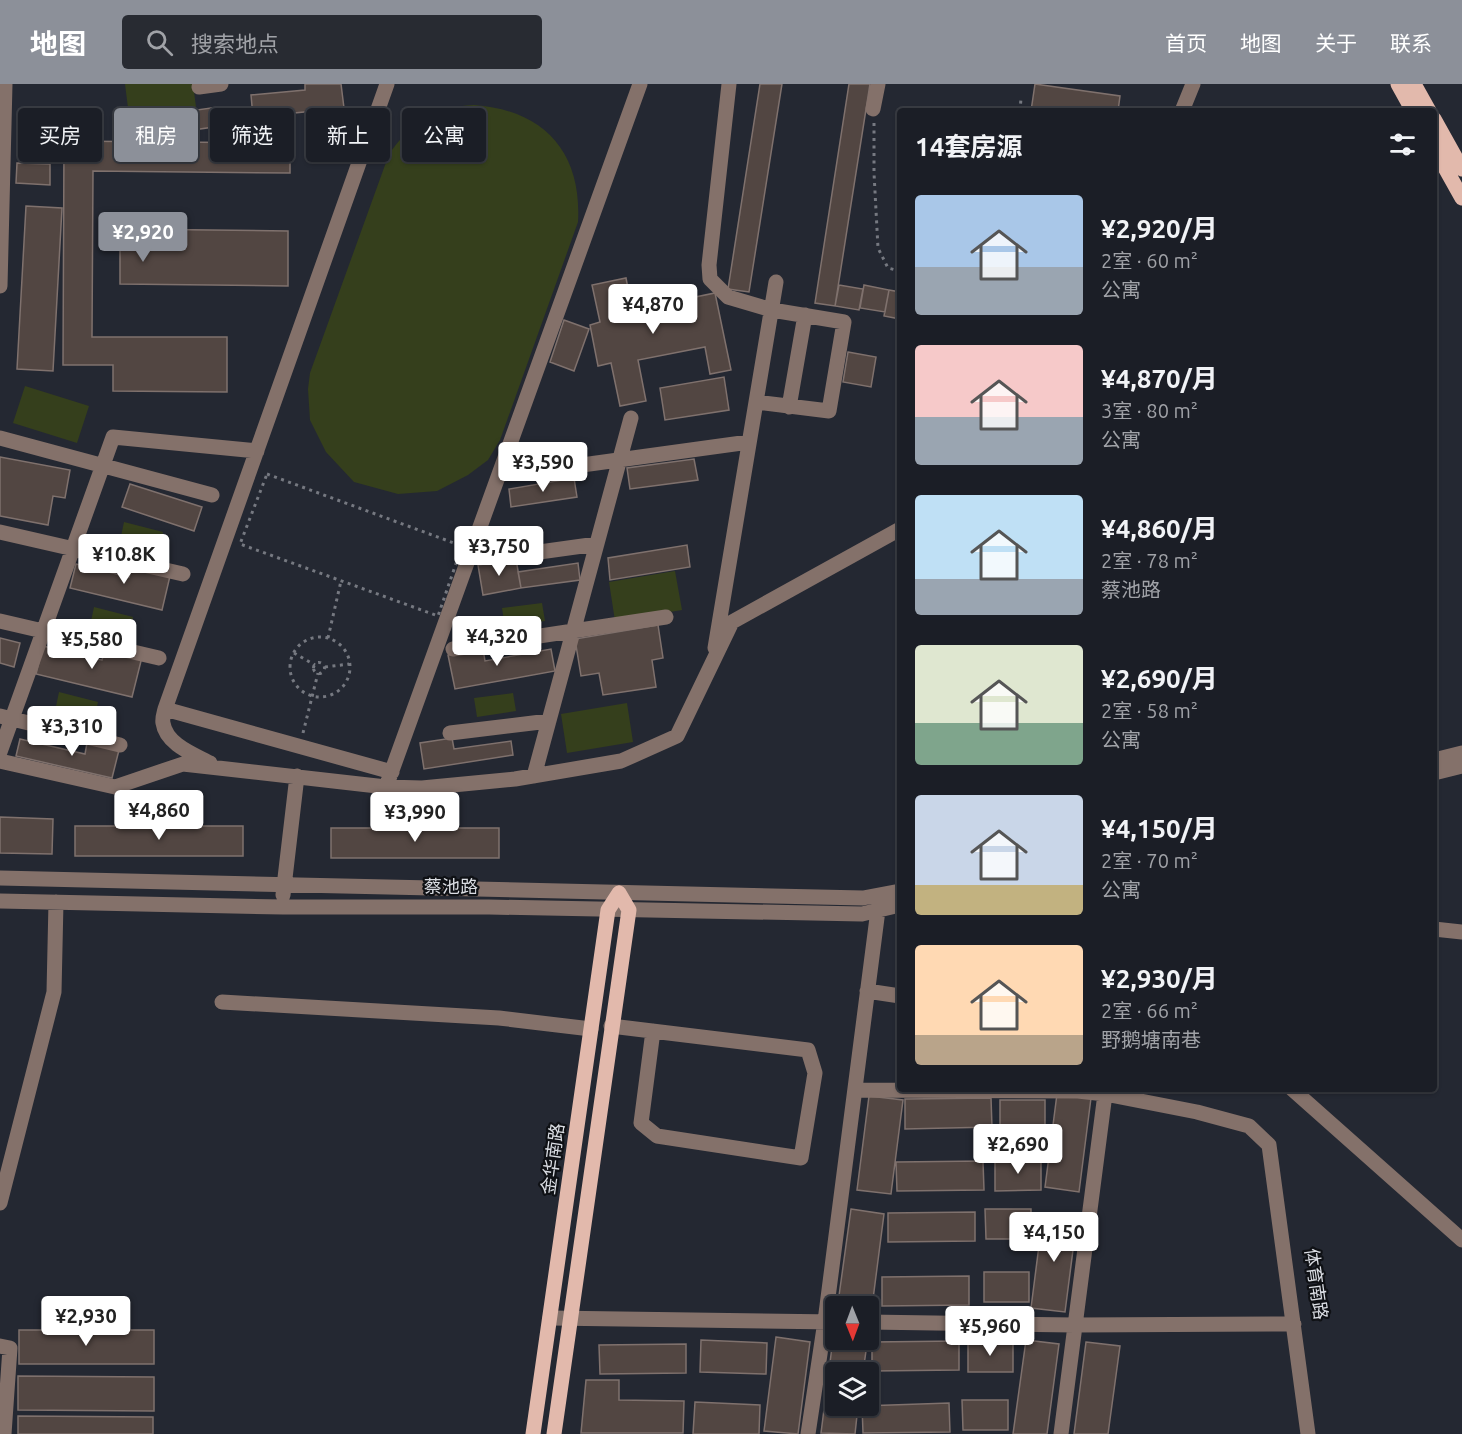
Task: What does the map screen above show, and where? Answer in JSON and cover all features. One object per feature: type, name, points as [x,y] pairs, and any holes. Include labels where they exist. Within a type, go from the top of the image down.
[{"type":"main road","points":[[1398,84],[1411,108]]},
{"type":"main road","points":[[1414,84],[1428,108]]},
{"type":"main road","points":[[1437,124],[1462,169]]},
{"type":"main road","points":[[1437,153],[1462,198]]},
{"type":"main road","points":[[554,1434],[629,910],[619,893]]},
{"type":"main road","name":"金华南路","points":[[533,1434],[608,910],[619,893]]},
{"type":"street","points":[[0,286],[5,84]]},
{"type":"street","points":[[199,87],[220,84]]},
{"type":"street","points":[[220,768],[189,753],[170,738],[163,723],[165,709],[387,84]]},
{"type":"street","points":[[386,787],[640,84]]},
{"type":"street","points":[[729,84],[709,265],[710,279],[728,297],[772,310],[844,322],[829,411],[756,402]]},
{"type":"street","points":[[873,109],[878,84]]},
{"type":"street","points":[[1183,108],[1193,84]]},
{"type":"street","points":[[713,662],[776,282]]},
{"type":"street","points":[[789,406],[805,315]]},
{"type":"street","points":[[534,776],[632,418]]},
{"type":"street","points":[[0,752],[6,718],[43,631],[113,437],[257,452]]},
{"type":"street","points":[[0,438],[212,495]]},
{"type":"street","points":[[524,473],[749,442]]},
{"type":"street","points":[[0,761],[115,787],[183,764],[386,787],[422,788],[534,776],[621,761],[677,736],[732,622],[897,531]]},
{"type":"street","points":[[0,532],[183,574]]},
{"type":"street","points":[[496,558],[597,544]]},
{"type":"street","points":[[453,649],[666,616]]},
{"type":"street","points":[[0,621],[159,658]]},
{"type":"street","points":[[165,709],[392,772]]},
{"type":"street","points":[[6,718],[120,745]]},
{"type":"street","points":[[450,733],[549,721]]},
{"type":"street","points":[[1437,759],[1462,753]]},
{"type":"street","points":[[1437,772],[1462,766]]},
{"type":"street","points":[[283,907],[297,776]]},
{"type":"street","name":"蔡池路","points":[[0,878],[862,898],[897,892]]},
{"type":"street","points":[[833,1296],[867,991],[878,910],[884,895]]},
{"type":"street","name":"蔡池路","points":[[0,900],[283,907],[489,907],[862,914],[897,906]]},
{"type":"street","points":[[0,1203],[54,992],[56,902]]},
{"type":"street","points":[[1437,929],[1462,932]]},
{"type":"street","points":[[867,991],[897,996]]},
{"type":"street","points":[[222,1002],[499,1018],[591,1029]]},
{"type":"street","points":[[611,1026],[653,1031],[808,1050],[815,1073],[801,1158],[657,1136],[641,1124],[653,1031]]},
{"type":"street","points":[[856,1086],[897,1082]]},
{"type":"street","points":[[856,1086],[897,1087]]},
{"type":"street","points":[[1061,1434],[1074,1325],[1110,1092]]},
{"type":"street","points":[[1114,1092],[1249,1126],[1272,1143]]},
{"type":"street","points":[[1295,1092],[1462,1240]]},
{"type":"street","name":"体育南路","points":[[1272,1143],[1308,1434]]},
{"type":"street","name":"体育南路","points":[[1272,1143],[1318,1434]]},
{"type":"street","points":[[550,1318],[825,1321]]},
{"type":"street","points":[[879,1322],[1074,1325],[1294,1324]]},
{"type":"street","points":[[0,1346],[10,1348],[4,1434]]},
{"type":"street","points":[[808,1434],[825,1347]]},
{"type":"path","points":[[1020,108],[1021,98]]},
{"type":"path","points":[[873,109],[878,248],[888,268],[897,270]]},
{"type":"path","points":[[267,474],[462,546],[438,616],[341,581],[240,544],[267,474]]},
{"type":"path","points":[[328,638],[341,581]]},
{"type":"path","points":[[328,638],[345,650],[350,664],[347,680],[333,694],[323,697],[304,693],[292,678],[290,669],[294,653],[301,644],[309,639],[328,638]]},
{"type":"path","points":[[294,653],[315,665],[319,663],[324,667],[350,664]]},
{"type":"path","points":[[315,665],[314,670],[318,673]]},
{"type":"path","points":[[318,673],[323,672],[324,667]]},
{"type":"path","points":[[300,747],[318,673]]},
{"type":"green space","points":[[125,84],[193,84],[196,107],[128,108]]},
{"type":"green space","points":[[474,105],[499,109],[520,116],[539,126],[554,139],[573,175],[578,197],[578,222],[500,440],[488,460],[468,475],[437,491],[398,494],[354,482],[326,452],[310,420],[308,389],[310,373],[386,162],[390,162],[390,153],[402,138],[402,162],[486,162],[486,108],[451,108]]},
{"type":"green space","points":[[25,386],[89,406],[77,443],[13,423]]},
{"type":"green space","points":[[124,522],[163,532],[159,550],[120,541]]},
{"type":"green space","points":[[675,571],[682,610],[615,621],[609,582]]},
{"type":"green space","points":[[542,603],[545,621],[505,627],[502,608]]},
{"type":"green space","points":[[94,607],[133,617],[129,635],[90,626]]},
{"type":"green space","points":[[59,692],[98,702],[94,720],[55,711]]},
{"type":"green space","points":[[513,693],[516,711],[477,717],[474,698]]},
{"type":"green space","points":[[627,703],[633,742],[567,753],[561,714]]},
{"type":"building","points":[[305,84],[341,84],[344,108],[306,108],[306,112],[294,113],[294,108],[252,108],[251,95],[305,90]]},
{"type":"building","points":[[760,84],[782,84],[749,292],[728,289]]},
{"type":"building","points":[[849,84],[870,84],[835,306],[815,303]]},
{"type":"building","points":[[1035,84],[1120,96],[1118,108],[1031,108]]},
{"type":"building","points":[[210,108],[210,128],[198,129],[198,110]]},
{"type":"building","points":[[102,141],[114,141],[114,162],[198,162],[198,142],[210,142],[210,162],[290,162],[290,173],[93,171],[92,337],[227,337],[227,392],[113,391],[113,365],[63,365],[64,162],[102,162]]},
{"type":"building","points":[[17,163],[50,164],[50,185],[16,183]]},
{"type":"building","points":[[26,206],[62,208],[53,371],[17,369]]},
{"type":"building","points":[[120,229],[288,231],[288,286],[120,284]]},
{"type":"building","points":[[626,278],[632,310],[715,293],[731,370],[710,374],[705,347],[638,360],[646,401],[620,406],[611,363],[598,366],[590,325],[600,322],[592,285]]},
{"type":"building","points":[[839,285],[863,289],[859,310],[835,306]]},
{"type":"building","points":[[864,285],[889,290],[885,312],[860,308]]},
{"type":"building","points":[[889,290],[897,291],[897,318],[884,316]]},
{"type":"building","points":[[564,320],[589,329],[574,371],[550,362]]},
{"type":"building","points":[[848,352],[876,357],[871,387],[843,382]]},
{"type":"building","points":[[724,377],[729,410],[665,420],[660,388]]},
{"type":"building","points":[[0,457],[70,470],[65,498],[53,496],[48,525],[0,516]]},
{"type":"building","points":[[694,459],[698,480],[630,489],[627,468]]},
{"type":"building","points":[[574,478],[577,497],[511,507],[509,489]]},
{"type":"building","points":[[130,484],[202,507],[194,531],[122,507]]},
{"type":"building","points":[[687,545],[690,567],[610,580],[608,558]]},
{"type":"building","points":[[516,559],[521,588],[483,595],[478,565]]},
{"type":"building","points":[[578,563],[580,580],[521,588],[518,572]]},
{"type":"building","points":[[76,564],[129,577],[132,566],[170,576],[162,610],[70,588]]},
{"type":"building","points":[[658,625],[663,658],[652,660],[656,687],[603,695],[599,673],[581,676],[575,639]]},
{"type":"building","points":[[0,638],[20,643],[14,667],[0,663]]},
{"type":"building","points":[[43,646],[102,660],[105,648],[142,657],[132,697],[36,674]]},
{"type":"building","points":[[483,649],[485,661],[551,649],[555,671],[455,689],[448,655]]},
{"type":"building","points":[[452,738],[454,749],[511,741],[513,755],[424,769],[420,743]]},
{"type":"building","points":[[20,739],[85,754],[87,743],[119,750],[112,778],[16,756]]},
{"type":"building","points":[[0,817],[53,819],[52,854],[0,853]]},
{"type":"building","points":[[75,826],[243,826],[243,856],[75,856]]},
{"type":"building","points":[[331,828],[499,828],[499,858],[331,858]]},
{"type":"building","points":[[1057,1094],[1091,1098],[1079,1192],[1045,1187]]},
{"type":"building","points":[[869,1096],[903,1100],[891,1194],[857,1190]]},
{"type":"building","points":[[991,1098],[992,1127],[905,1129],[905,1099]]},
{"type":"building","points":[[1000,1100],[1045,1100],[1045,1130],[1000,1130]]},
{"type":"building","points":[[995,1160],[1041,1160],[1041,1190],[995,1191]]},
{"type":"building","points":[[983,1161],[984,1190],[897,1191],[896,1162]]},
{"type":"building","points":[[851,1209],[884,1214],[873,1296],[839,1296]]},
{"type":"building","points":[[985,1209],[1031,1209],[1031,1239],[986,1239]]},
{"type":"building","points":[[975,1212],[975,1241],[888,1242],[888,1213]]},
{"type":"building","points":[[1043,1214],[1077,1219],[1065,1312],[1031,1308]]},
{"type":"building","points":[[984,1272],[1029,1272],[1029,1302],[984,1302]]},
{"type":"building","points":[[969,1276],[969,1305],[882,1306],[882,1277]]},
{"type":"building","points":[[19,1330],[154,1330],[154,1364],[19,1364]]},
{"type":"building","points":[[776,1337],[810,1342],[798,1434],[764,1431]]},
{"type":"building","points":[[701,1340],[767,1343],[766,1374],[700,1372]]},
{"type":"building","points":[[1026,1340],[1059,1344],[1047,1434],[1013,1434]]},
{"type":"building","points":[[959,1341],[959,1370],[879,1371],[879,1362],[872,1362],[872,1350],[879,1350],[879,1342]]},
{"type":"building","points":[[968,1342],[1013,1342],[1013,1372],[968,1372]]},
{"type":"building","points":[[1086,1342],[1120,1346],[1108,1434],[1074,1434]]},
{"type":"building","points":[[686,1344],[686,1373],[600,1374],[599,1345]]},
{"type":"building","points":[[832,1350],[866,1350],[864,1362],[830,1362]]},
{"type":"building","points":[[18,1376],[154,1377],[154,1411],[18,1410]]},
{"type":"building","points":[[586,1380],[619,1380],[619,1400],[684,1401],[683,1433],[581,1433]]},
{"type":"building","points":[[962,1400],[1008,1400],[1008,1430],[963,1430]]},
{"type":"building","points":[[695,1402],[760,1405],[759,1434],[693,1434]]},
{"type":"building","points":[[825,1402],[825,1416],[857,1416],[855,1434],[821,1433]]},
{"type":"building","points":[[949,1403],[950,1432],[863,1433],[862,1416],[879,1416],[879,1405]]},
{"type":"building","points":[[18,1416],[153,1417],[153,1434],[18,1434]]}]
